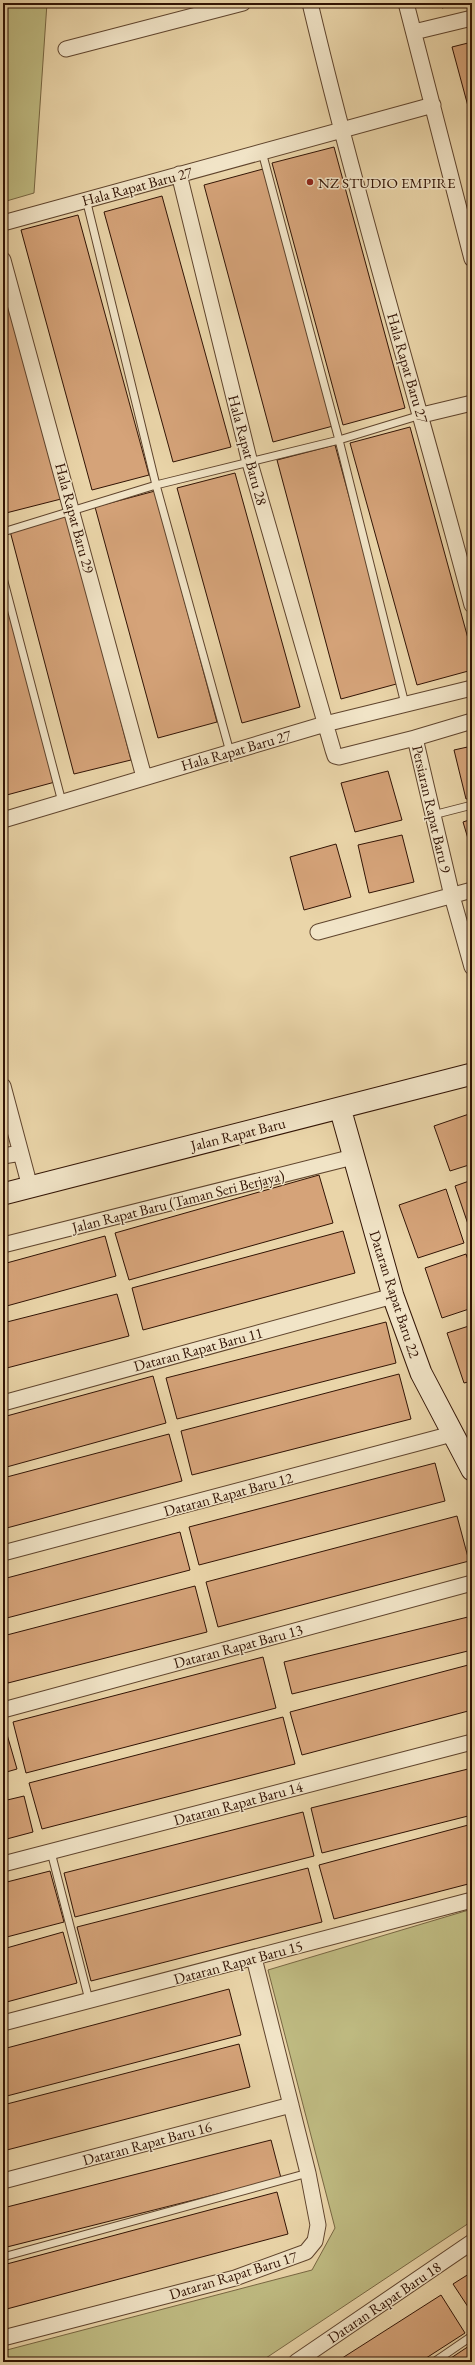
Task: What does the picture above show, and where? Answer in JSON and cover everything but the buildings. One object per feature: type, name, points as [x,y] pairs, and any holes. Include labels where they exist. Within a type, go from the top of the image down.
[{"type":"street","points":[[66,50],[243,3]]},
{"type":"street","points":[[310,3],[341,132]]},
{"type":"street","points":[[406,3],[433,105],[468,223],[472,259]]},
{"type":"street","points":[[414,32],[472,18]]},
{"type":"street","name":"Hala Rapat Baru 27","points":[[3,223],[86,199],[341,132],[433,105]]},
{"type":"street","name":"Hala Rapat Baru 27","points":[[341,132],[422,415],[472,604]]},
{"type":"street","name":"Hala Rapat Baru 28","points":[[179,174],[250,463],[325,724]]},
{"type":"street","name":"Hala Rapat Baru 29","points":[[3,260],[144,777]]},
{"type":"street","points":[[422,415],[472,403]]},
{"type":"street","name":"Hala Rapat Baru 27","points":[[3,820],[325,724],[472,688]]},
{"type":"street","points":[[415,738],[472,721]]},
{"type":"street","name":"Persiaran Rapat Baru 9","points":[[325,724],[335,756],[339,757],[415,738],[452,896],[472,967]]},
{"type":"street","points":[[318,932],[472,890]]},
{"type":"street","name":"Jalan Rapat Baru","points":[[3,1194],[472,1074]]},
{"type":"street","points":[[3,1086],[30,1187]]},
{"type":"street","name":"Dataran Rapat Baru 22","points":[[340,1108],[394,1296],[422,1373],[452,1434],[472,1470]]},
{"type":"street","points":[[3,1156],[20,1153]]},
{"type":"street","name":"Jalan Rapat Baru (Taman Seri Berjaya)","points":[[3,1245],[353,1157]]},
{"type":"street","name":"Dataran Rapat Baru 11","points":[[3,1403],[394,1296]]},
{"type":"street","name":"Dataran Rapat Baru 12","points":[[3,1553],[452,1434]]},
{"type":"street","name":"Dataran Rapat Baru 13","points":[[3,1710],[472,1583]]},
{"type":"street","name":"Dataran Rapat Baru 14","points":[[3,1864],[472,1742]]},
{"type":"street","name":"Dataran Rapat Baru 15","points":[[3,2023],[472,1900]]},
{"type":"street","name":"Dataran Rapat Baru 17","points":[[3,2338],[235,2278],[306,2252],[315,2241],[318,2225],[308,2173],[254,1958]]},
{"type":"street","name":"Dataran Rapat Baru 16","points":[[3,2181],[291,2105]]},
{"type":"street","name":"Dataran Rapat Baru 18","points":[[296,2362],[472,2242]]},
{"type":"lane","points":[[262,152],[339,440],[405,704]]},
{"type":"lane","points":[[86,199],[156,484],[230,752]]},
{"type":"lane","points":[[3,532],[72,509],[156,484],[250,463],[339,440],[422,415]]},
{"type":"lane","points":[[3,578],[62,802]]},
{"type":"lane","points":[[433,815],[472,805]]},
{"type":"lane","points":[[51,1852],[89,2000]]},
{"type":"lane","points":[[3,2257],[308,2173]]},
{"type":"lane","points":[[434,2362],[472,2336]]},
{"type":"shaded area","points":[[3,3],[47,3],[34,193],[3,202]]},
{"type":"shaded area","points":[[472,1909],[472,2221],[260,2362],[3,2362],[3,2351],[312,2270],[335,2228],[268,1970]]},
{"type":"place","name":"NZ STUDIO EMPIRE","points":[[310,182]]}]
